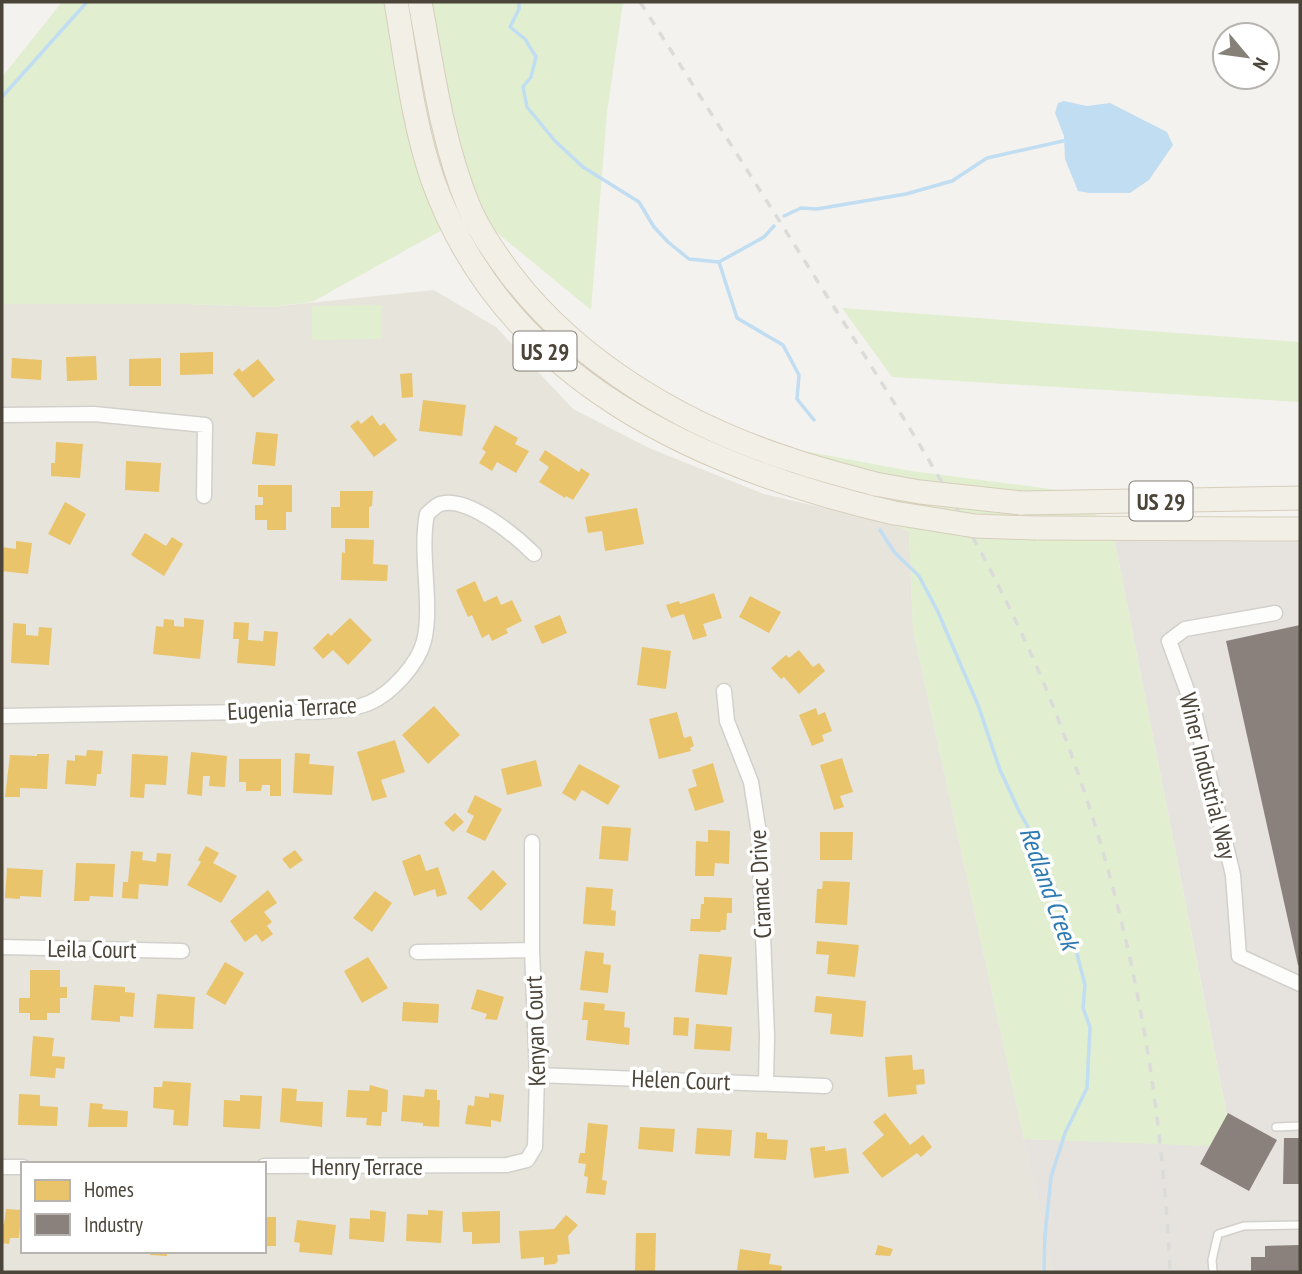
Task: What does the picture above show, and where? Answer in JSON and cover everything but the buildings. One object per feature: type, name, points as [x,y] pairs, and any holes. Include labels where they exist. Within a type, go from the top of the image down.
[{"type":"main road","name":"US 29","points":[[396,2],[416,113],[432,176],[451,223],[474,265],[500,301],[544,351],[620,407],[672,436],[793,487],[894,513],[975,526],[1300,529]]},
{"type":"main road","name":"US 29","points":[[420,2],[441,119],[470,209],[500,260],[560,331],[613,372],[693,419],[788,459],[875,484],[943,496],[1021,503],[1300,498]]},
{"type":"street","points":[[2,415],[94,414],[205,425],[204,496]]},
{"type":"street","name":"Eugenia Terrace","points":[[2,716],[284,711],[351,708],[370,703],[397,684],[424,642],[424,529],[427,514],[439,504],[455,503],[477,511],[522,542],[534,554]]},
{"type":"street","name":"Winer Industrial Way","points":[[1275,613],[1185,629],[1169,640],[1193,707],[1233,875],[1239,956],[1300,984]]},
{"type":"street","name":"Cramac Drive","points":[[724,691],[727,721],[751,782],[759,833],[767,1036],[766,1083]]},
{"type":"street","name":"Kenyan Court","points":[[470,1165],[507,1165],[527,1160],[535,1147],[537,1075],[532,950],[532,842]]},
{"type":"street","name":"Leila Court","points":[[2,947],[182,951]]},
{"type":"street","points":[[417,952],[532,950]]},
{"type":"street","name":"Helen Court","points":[[537,1075],[825,1086]]},
{"type":"street","name":"Henry Terrace","points":[[266,1166],[470,1165]]},
{"type":"street","points":[[2,1167],[21,1167]]},
{"type":"lane","points":[[1276,1127],[1300,1126]]},
{"type":"lane","points":[[1213,1272],[1212,1259],[1218,1234],[1244,1226],[1300,1224]]},
{"type":"shaded area","points":[[434,290],[496,327],[573,409],[649,448],[764,494],[885,522],[909,531],[913,629],[1053,1272],[2,1272],[2,304],[270,307]]},
{"type":"shaded area","points":[[1300,526],[1300,1272],[1053,1272],[1024,1139],[1233,1146],[1113,532]]},
{"type":"green space","points":[[62,2],[623,2],[607,113],[591,310],[473,213],[312,302],[270,307],[2,304],[2,77]]},
{"type":"green space","points":[[381,305],[381,339],[312,340],[312,306]]},
{"type":"green space","points":[[842,308],[1300,342],[1300,402],[892,377]]},
{"type":"green space","points":[[788,448],[911,471],[1073,492],[1113,532],[1233,1147],[1024,1139],[913,629],[909,531],[885,522]]},
{"type":"water","points":[[1064,101],[1087,106],[1110,103],[1167,132],[1173,145],[1149,180],[1130,193],[1078,191],[1065,159],[1064,136],[1055,113],[1058,103]]},
{"type":"waterway","points":[[2,97],[87,2]]},
{"type":"waterway","name":"Redland Creek","points":[[519,2],[519,9],[510,27],[525,39],[536,57],[531,77],[523,87],[527,107],[555,141],[583,167],[639,202],[654,227],[689,259],[719,262]]},
{"type":"waterway","points":[[784,216],[801,208],[817,209],[906,194],[952,181],[987,158],[1063,141]]},
{"type":"waterway","points":[[719,262],[764,237],[774,226]]},
{"type":"waterway","name":"Redland Creek","points":[[719,262],[737,318],[783,345],[799,375],[797,399],[814,420]]},
{"type":"waterway","name":"Redland Creek","points":[[880,530],[895,553],[919,576],[938,612],[978,705],[1000,770],[1043,853],[1075,946],[1085,985],[1083,1008],[1090,1027],[1087,1088],[1065,1133],[1051,1177],[1044,1272]]},
{"type":"railway","points":[[640,2],[919,443],[998,585],[1044,684],[1095,826],[1133,972],[1157,1121],[1170,1272]]}]
